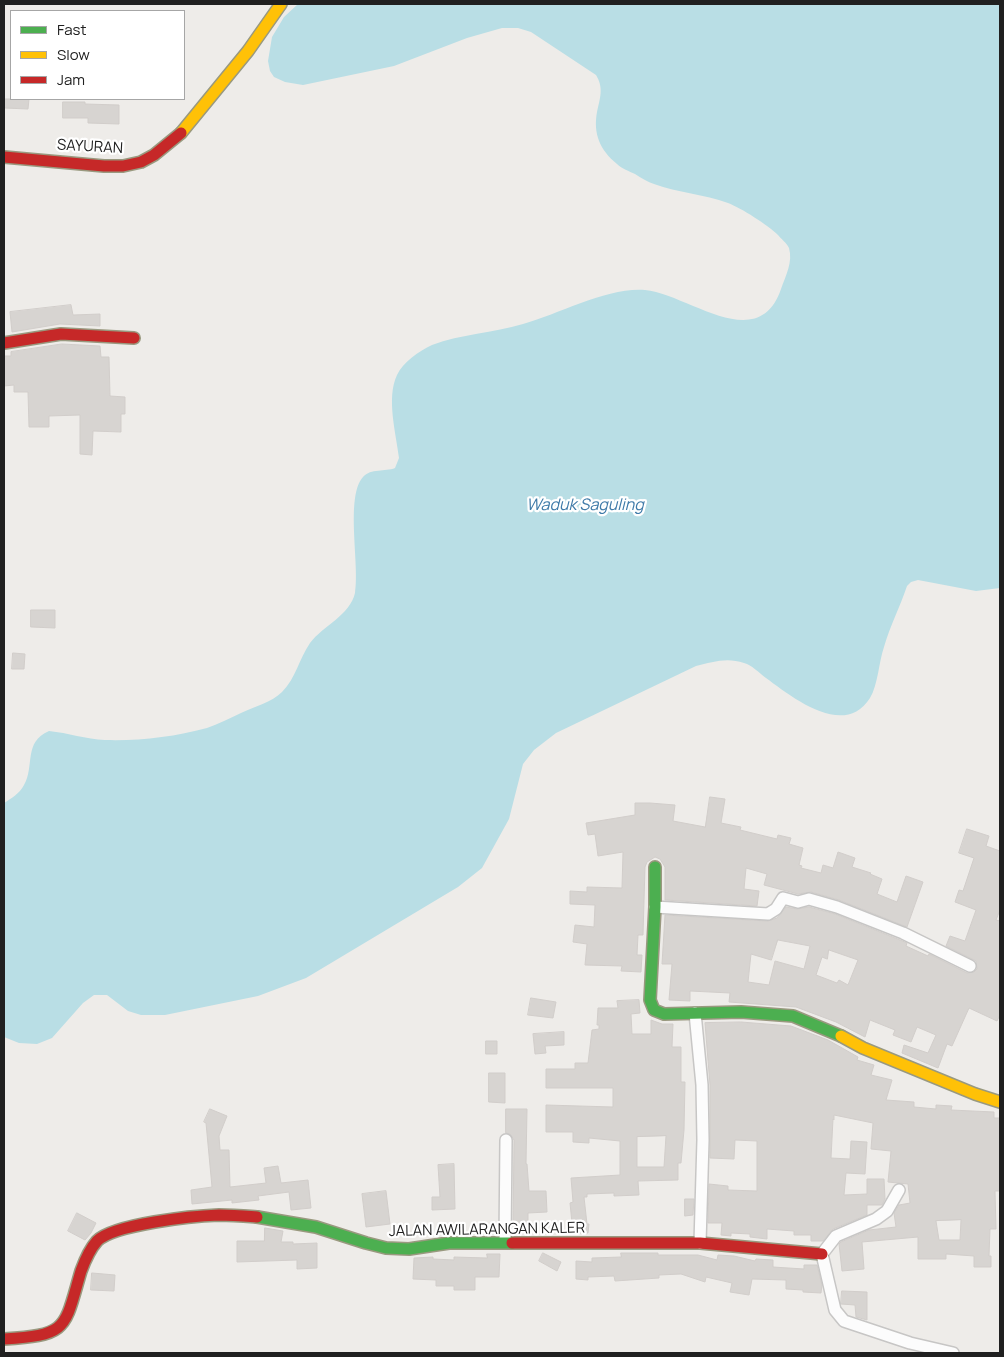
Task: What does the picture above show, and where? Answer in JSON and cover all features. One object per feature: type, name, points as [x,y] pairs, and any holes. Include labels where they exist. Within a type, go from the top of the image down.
[{"type":"street","name":"SAYURAN","points":[[4,157],[123,166],[141,162],[154,155],[181,133],[248,51],[281,4]]},
{"type":"street","points":[[4,343],[61,334],[134,338]]},
{"type":"street","points":[[655,867],[650,1007],[656,1012],[664,1014],[741,1012],[793,1016],[832,1031],[863,1048],[1000,1102]]},
{"type":"street","points":[[655,907],[768,914],[776,909],[783,898],[798,902],[809,899],[837,907],[903,933],[970,966]]},
{"type":"street","points":[[694,1013],[702,1085],[703,1131],[700,1243]]},
{"type":"street","points":[[505,1242],[506,1140]]},
{"type":"street","points":[[899,1190],[887,1211],[876,1219],[836,1236],[822,1254],[835,1310],[844,1321],[910,1343],[953,1353]]},
{"type":"street","name":"JALAN AWILARANGAN KALER","points":[[4,1340],[33,1337],[54,1331],[66,1320],[73,1304],[77,1282],[84,1261],[97,1241],[112,1232],[148,1224],[198,1217],[244,1215],[300,1224],[376,1246],[396,1249],[444,1243],[700,1243],[822,1254]]},
{"type":"water","name":"Waduk Saguling","points":[[298,4],[1000,4],[1000,588],[976,591],[918,580],[911,582],[907,586],[886,639],[873,693],[859,710],[846,715],[833,715],[818,710],[790,695],[750,665],[726,660],[696,666],[556,733],[534,750],[523,764],[509,819],[482,868],[458,887],[306,978],[258,996],[165,1015],[141,1015],[128,1011],[107,995],[94,995],[83,1003],[52,1038],[37,1044],[19,1043],[4,1037],[4,803],[18,793],[24,785],[36,741],[49,731],[105,740],[144,739],[182,734],[215,725],[278,696],[287,687],[310,643],[348,608],[355,593],[355,500],[358,487],[366,474],[395,468],[399,458],[392,394],[397,375],[407,361],[427,347],[443,341],[523,324],[584,302],[631,290],[645,290],[662,294],[720,316],[739,320],[756,318],[770,308],[781,289],[788,268],[790,253],[788,246],[774,231],[754,217],[733,205],[719,200],[672,190],[644,180],[611,159],[602,147],[597,134],[596,120],[601,89],[596,75],[531,32],[518,28],[502,28],[467,38],[394,66],[303,85],[285,82],[274,77],[270,71],[268,61],[272,37],[284,17]]},
{"type":"building","points":[[4,99],[29,100],[28,109],[4,108]]},
{"type":"building","points":[[63,102],[119,105],[119,124],[88,123],[88,118],[63,118]]},
{"type":"building","points":[[71,305],[73,315],[100,314],[100,326],[60,324],[12,332],[10,312]]},
{"type":"building","points":[[62,344],[100,346],[101,357],[109,357],[110,396],[125,397],[125,414],[121,414],[121,432],[93,431],[92,455],[80,454],[80,415],[49,416],[49,427],[29,427],[28,392],[14,392],[14,385],[4,386],[4,356],[11,356],[11,352]]},
{"type":"building","points":[[31,610],[55,610],[55,628],[31,627]]},
{"type":"building","points":[[13,653],[25,654],[24,669],[12,669]]},
{"type":"building","points":[[710,797],[725,799],[721,823],[741,827],[740,830],[777,839],[778,835],[791,838],[789,844],[803,848],[799,865],[802,866],[801,868],[821,873],[823,865],[833,868],[838,852],[855,858],[852,867],[882,879],[877,894],[897,902],[906,876],[923,882],[907,927],[839,900],[811,892],[798,894],[764,885],[767,874],[746,868],[744,889],[759,891],[757,906],[665,900],[665,867],[660,859],[655,857],[647,862],[645,867],[643,935],[638,935],[637,955],[642,955],[641,972],[621,971],[622,966],[585,965],[587,944],[573,942],[575,925],[594,927],[595,905],[570,904],[570,891],[587,892],[587,887],[622,888],[623,852],[598,856],[595,834],[588,835],[586,823],[635,815],[635,803],[650,803],[675,805],[673,821],[705,827]]},
{"type":"building","points":[[967,829],[989,836],[986,846],[1000,851],[1000,910],[996,920],[1000,921],[1000,1015],[997,1021],[969,1008],[952,1046],[947,1044],[938,1068],[902,1053],[904,1045],[928,1053],[936,1035],[917,1027],[911,1042],[893,1035],[895,1030],[870,1020],[865,1037],[836,1022],[796,1007],[729,1002],[730,993],[690,991],[690,1001],[669,1000],[672,964],[662,964],[665,915],[768,921],[777,918],[786,907],[797,909],[809,907],[835,914],[900,940],[907,943],[906,946],[928,956],[929,954],[967,973],[974,972],[977,969],[976,961],[946,946],[950,936],[965,941],[976,910],[955,902],[959,890],[963,891],[974,858],[959,853]],"holes":[[[778,940],[810,946],[804,969],[775,961],[769,985],[748,982],[751,954],[771,960]],[[829,950],[858,960],[848,985],[839,980],[837,983],[816,975],[822,957],[827,959]]]},
{"type":"building","points":[[531,998],[556,1002],[553,1018],[528,1015]]},
{"type":"building","points":[[639,1000],[640,1013],[631,1014],[632,1034],[651,1034],[651,1020],[662,1024],[673,1024],[672,1047],[681,1047],[681,1082],[685,1082],[684,1130],[681,1163],[678,1163],[678,1180],[638,1181],[639,1195],[614,1196],[614,1193],[587,1194],[587,1197],[584,1197],[587,1224],[589,1224],[588,1233],[577,1233],[577,1231],[573,1233],[570,1203],[573,1202],[571,1178],[620,1175],[620,1141],[589,1138],[589,1143],[573,1142],[573,1132],[546,1132],[546,1105],[613,1107],[613,1088],[546,1088],[546,1069],[575,1069],[575,1063],[588,1063],[592,1030],[599,1029],[599,1025],[597,1025],[598,1008],[618,1008],[617,1001]],"holes":[[[666,1136],[664,1167],[637,1167],[637,1137]]]},
{"type":"building","points":[[741,1022],[791,1026],[828,1040],[858,1057],[857,1060],[874,1065],[871,1075],[892,1080],[886,1100],[914,1102],[914,1107],[936,1109],[936,1105],[952,1106],[951,1110],[994,1112],[994,1118],[1000,1118],[1000,1191],[995,1191],[996,1229],[990,1229],[989,1256],[991,1256],[991,1267],[974,1267],[974,1256],[946,1254],[946,1259],[918,1259],[918,1237],[862,1242],[864,1269],[842,1271],[839,1244],[841,1242],[869,1230],[896,1227],[894,1213],[899,1205],[910,1203],[908,1184],[888,1182],[891,1151],[871,1149],[873,1123],[834,1115],[831,1158],[850,1159],[851,1141],[867,1142],[865,1174],[846,1173],[844,1195],[867,1194],[867,1179],[884,1179],[885,1199],[882,1205],[867,1205],[867,1215],[833,1229],[823,1241],[811,1241],[811,1235],[794,1235],[794,1231],[767,1229],[767,1239],[750,1237],[750,1234],[731,1233],[731,1236],[721,1235],[722,1223],[708,1223],[709,1184],[728,1186],[728,1190],[757,1191],[757,1141],[735,1140],[734,1159],[710,1158],[710,1085],[705,1023]],"holes":[[[961,1220],[960,1240],[939,1240],[936,1221]]]},
{"type":"building","points":[[564,1032],[564,1045],[545,1046],[546,1053],[535,1054],[533,1034]]},
{"type":"building","points":[[486,1041],[497,1041],[497,1054],[486,1054]]},
{"type":"building","points":[[489,1073],[505,1073],[505,1103],[489,1102]]},
{"type":"building","points":[[210,1109],[227,1116],[219,1136],[220,1150],[229,1150],[230,1187],[266,1183],[264,1168],[278,1166],[281,1183],[308,1180],[311,1208],[291,1210],[289,1192],[258,1196],[259,1200],[232,1203],[232,1200],[192,1204],[191,1190],[212,1187],[206,1123],[204,1122]]},
{"type":"building","points":[[506,1109],[527,1109],[526,1164],[529,1191],[546,1191],[547,1212],[528,1213],[528,1228],[513,1228],[514,1140],[510,1134],[506,1133]]},
{"type":"building","points":[[454,1164],[455,1209],[432,1210],[432,1197],[440,1197],[438,1165]]},
{"type":"building","points":[[386,1191],[390,1224],[366,1227],[362,1194]]},
{"type":"building","points":[[685,1199],[694,1199],[693,1215],[685,1216]]},
{"type":"building","points":[[77,1213],[96,1223],[85,1240],[68,1231]]},
{"type":"building","points":[[265,1228],[283,1231],[281,1242],[293,1242],[293,1244],[317,1243],[317,1268],[297,1269],[297,1260],[237,1262],[237,1241],[264,1241]]},
{"type":"building","points":[[543,1253],[561,1262],[557,1271],[539,1261]]},
{"type":"building","points":[[621,1253],[698,1255],[717,1260],[718,1255],[734,1256],[755,1261],[756,1259],[773,1260],[773,1267],[804,1269],[804,1265],[817,1265],[822,1285],[821,1293],[786,1289],[786,1280],[752,1279],[749,1295],[730,1292],[732,1283],[706,1277],[705,1282],[681,1274],[659,1275],[659,1278],[615,1281],[614,1276],[588,1277],[588,1280],[576,1279],[576,1261],[592,1262],[592,1258],[621,1257]]},
{"type":"building","points":[[487,1254],[500,1254],[499,1277],[475,1277],[475,1290],[454,1290],[454,1286],[436,1286],[436,1280],[413,1279],[414,1258],[433,1257],[433,1259],[454,1260],[454,1257],[487,1258]]},
{"type":"building","points":[[92,1273],[115,1275],[114,1291],[91,1290]]},
{"type":"building","points":[[842,1291],[867,1292],[867,1320],[856,1317],[855,1305],[841,1304]]},
{"type":"traffic: fast","points":[[655,867],[655,907],[650,1000],[654,1010],[664,1014],[741,1012],[793,1016],[841,1036]]},
{"type":"traffic: fast","points":[[257,1217],[316,1227],[386,1248],[409,1249],[449,1243],[512,1243]]},
{"type":"traffic: slow","points":[[181,133],[248,51],[281,4]]},
{"type":"traffic: slow","points":[[841,1036],[863,1048],[975,1094],[1000,1102]]},
{"type":"traffic: jam","points":[[4,157],[123,166],[141,162],[154,155],[181,133]]},
{"type":"traffic: jam","points":[[4,343],[61,334],[134,338]]},
{"type":"traffic: jam","points":[[4,1339],[41,1335],[61,1325],[71,1306],[81,1271],[88,1255],[97,1241],[106,1235],[136,1226],[173,1219],[219,1215],[257,1217]]},
{"type":"traffic: jam","points":[[512,1243],[700,1243],[822,1254]]}]
